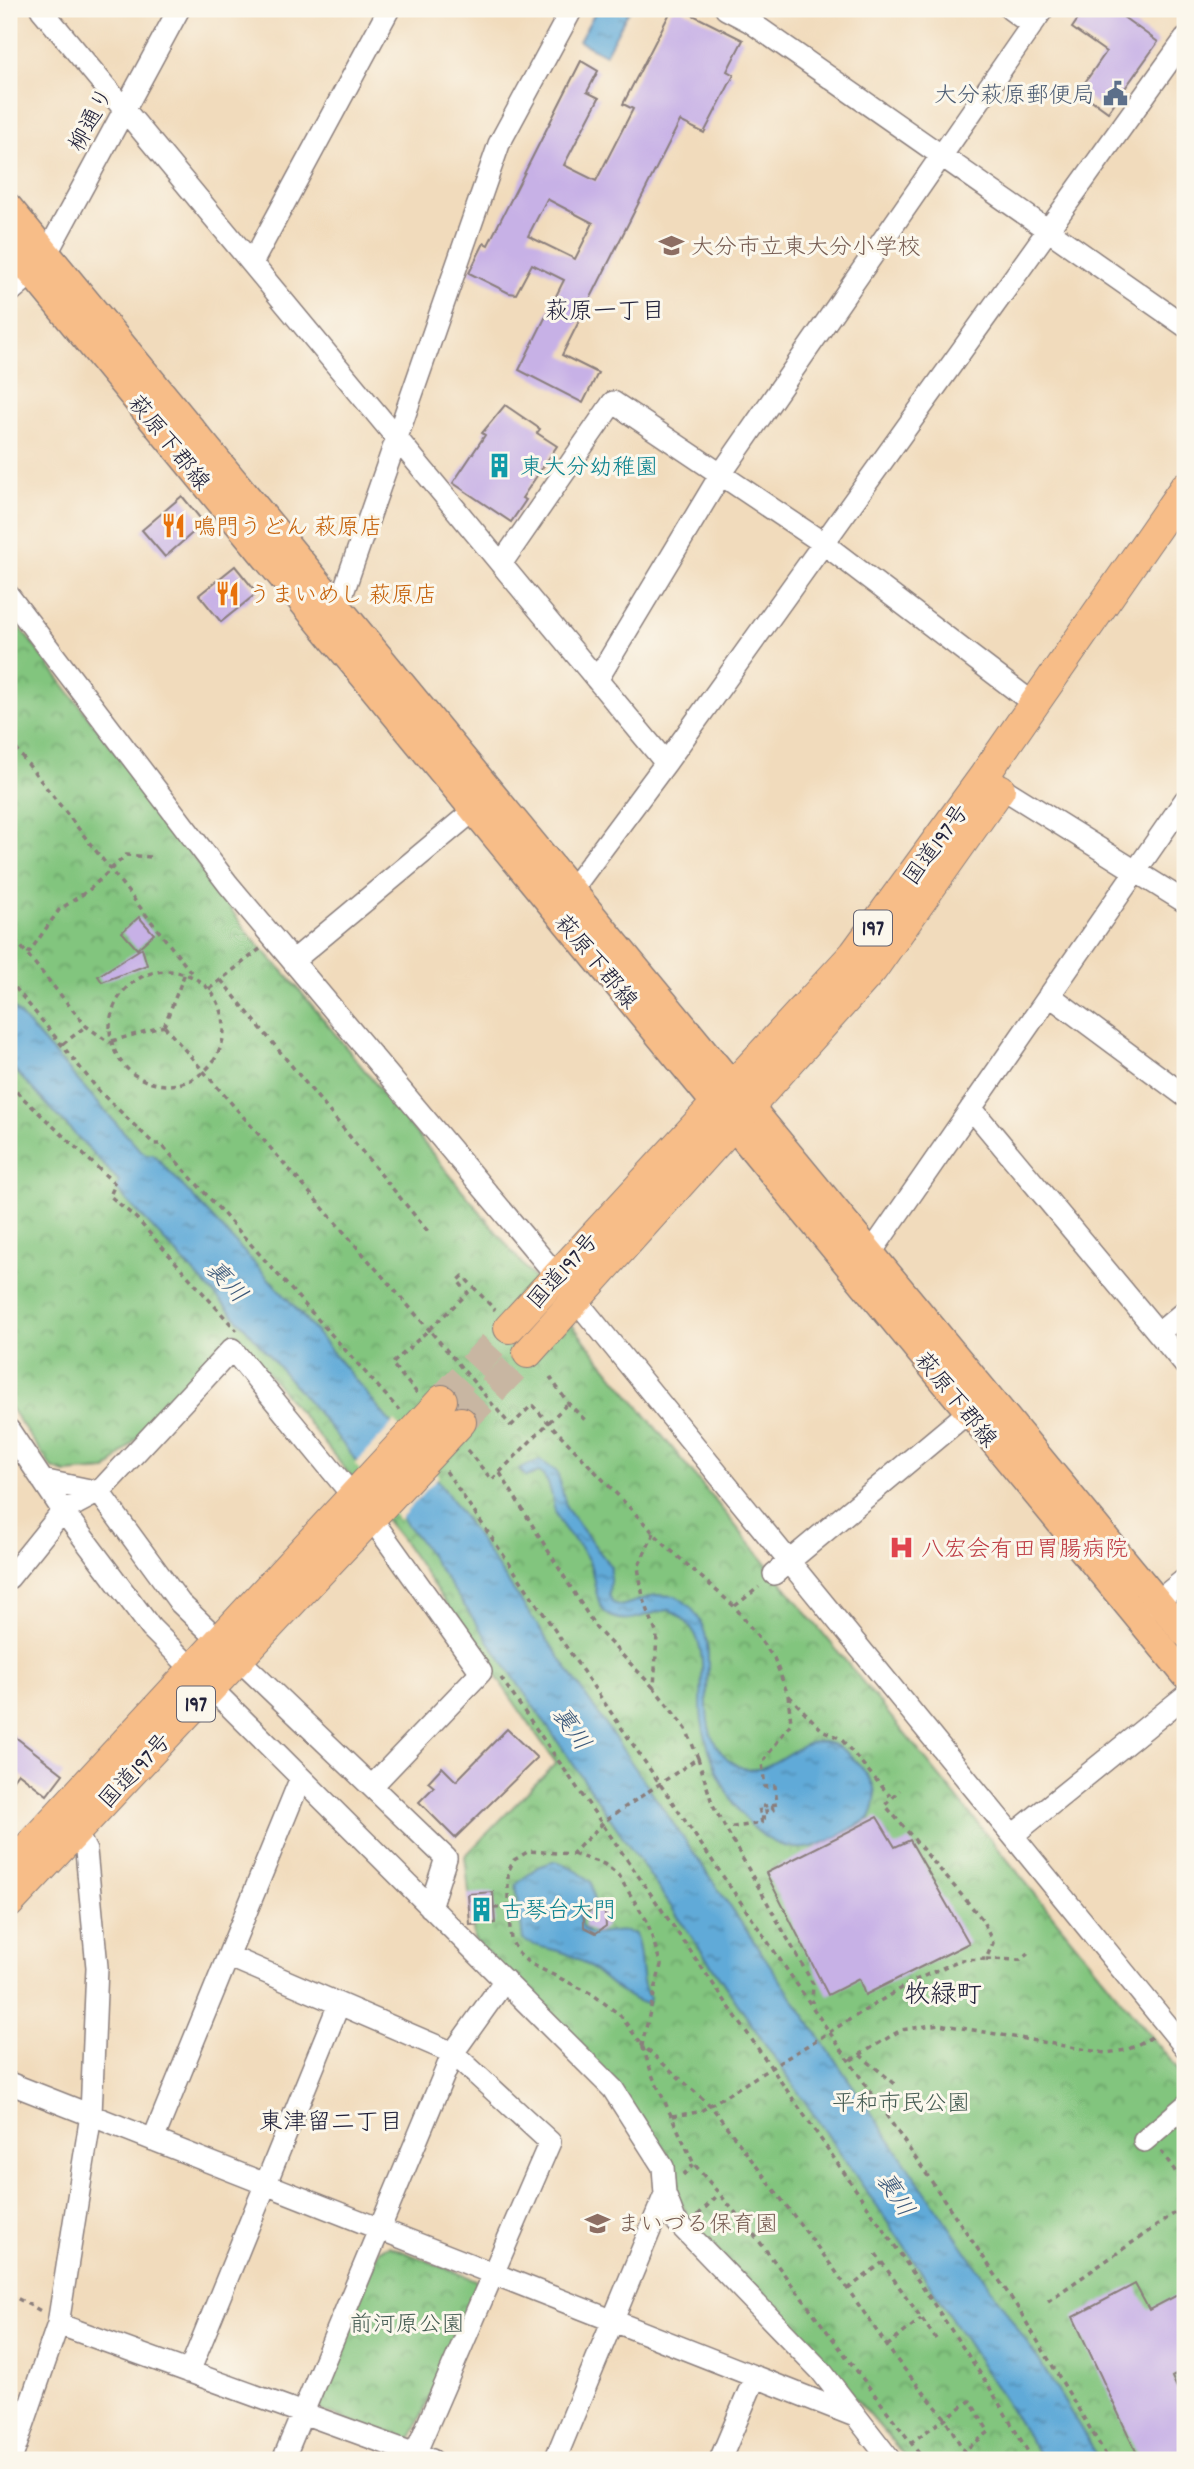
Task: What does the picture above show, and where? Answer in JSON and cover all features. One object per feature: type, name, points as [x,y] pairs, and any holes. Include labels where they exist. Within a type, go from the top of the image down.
[{"type":"highway","name":"国道197号","points":[[528,1353],[872,970],[992,782],[1034,704],[1185,486]]},
{"type":"highway","name":"国道197号","points":[[504,1321],[555,1275],[854,954],[992,782],[1185,521]]},
{"type":"highway","name":"国道197号","points":[[229,1650],[407,1424],[442,1399]]},
{"type":"highway","name":"国道197号","points":[[9,1903],[15,1868],[229,1650],[378,1511],[436,1462],[462,1434]]},
{"type":"highway","name":"国道197号","points":[[15,1868],[76,1832],[202,1678]]},
{"type":"main road","name":"萩原下郡線","points":[[9,207],[39,263],[722,1094],[978,1404],[1185,1634]]},
{"type":"main road","name":"萩原下郡線","points":[[9,246],[39,263]]},
{"type":"main road","name":"萩原下郡線","points":[[742,1117],[870,1254],[1138,1618],[1185,1675]]},
{"type":"street","points":[[41,9],[666,763]]},
{"type":"street","name":"柳通り","points":[[39,263],[179,9]]},
{"type":"street","points":[[252,263],[388,9]]},
{"type":"street","points":[[329,615],[398,439],[499,144],[572,9]]},
{"type":"street","points":[[726,9],[753,15],[941,157],[1185,326]]},
{"type":"street","points":[[597,680],[721,474],[1038,17],[1010,9]]},
{"type":"street","points":[[563,900],[666,763],[1185,39]]},
{"type":"street","points":[[9,293],[39,263]]},
{"type":"street","points":[[502,564],[613,402],[823,543],[1034,704]]},
{"type":"street","points":[[9,596],[228,884],[555,1275]]},
{"type":"street","points":[[992,782],[1185,902]]},
{"type":"street","points":[[870,1254],[1185,800]]},
{"type":"street","points":[[293,961],[483,803]]},
{"type":"street","points":[[1049,995],[1185,1096]]},
{"type":"street","points":[[971,1108],[1185,1364]]},
{"type":"street","points":[[576,1300],[781,1568],[1013,1835],[1185,2046]]},
{"type":"street","points":[[1159,1333],[1185,1311]]},
{"type":"street","points":[[9,1578],[63,1510],[99,1492],[232,1349],[359,1488]]},
{"type":"street","points":[[781,1568],[978,1404]]},
{"type":"street","points":[[9,1430],[63,1510],[151,1628],[300,1780],[613,2089],[663,2167],[665,2194],[676,2221],[821,2371],[889,2460]]},
{"type":"street","points":[[42,1480],[99,1492],[180,1603],[446,1858],[430,1907]]},
{"type":"street","points":[[372,1786],[481,1672],[378,1511]]},
{"type":"street","points":[[1138,1618],[1185,1579]]},
{"type":"street","points":[[1013,1835],[1185,1696]]},
{"type":"street","points":[[153,2140],[300,1780]]},
{"type":"street","points":[[9,2460],[58,2322],[91,2115],[97,1967],[86,1850],[76,1832]]},
{"type":"street","points":[[58,2322],[424,2457],[493,2274],[550,2142],[453,2053],[228,1956]]},
{"type":"street","points":[[283,2460],[453,2053],[505,1980]]},
{"type":"street","points":[[189,2372],[339,2004]]},
{"type":"street","points":[[9,2083],[857,2417]]},
{"type":"street","points":[[1150,2142],[1185,2106]]},
{"type":"street","points":[[555,2460],[665,2194]]},
{"type":"street","points":[[720,2460],[755,2377]]},
{"type":"path","points":[[9,740],[195,978]]},
{"type":"path","points":[[28,954],[59,909],[89,890],[109,868],[126,855],[150,857]]},
{"type":"path","points":[[9,932],[86,1026],[112,1043]]},
{"type":"path","points":[[209,989],[263,947]]},
{"type":"path","points":[[153,972],[185,973],[209,989],[221,1011],[223,1032],[218,1053],[204,1071],[180,1083],[151,1083],[127,1069],[112,1043],[110,1023],[113,1009],[128,985],[153,972]]},
{"type":"path","points":[[164,1026],[185,973]]},
{"type":"path","points":[[9,980],[100,1092],[154,1144],[161,1144],[407,1424]]},
{"type":"path","points":[[221,980],[430,1234]]},
{"type":"path","points":[[62,1044],[86,1026]]},
{"type":"path","points":[[112,1043],[164,1026]]},
{"type":"path","points":[[164,1026],[511,1426],[532,1405],[654,1534],[735,1606],[774,1658],[788,1695],[791,1723],[762,1763],[765,1787],[775,1786],[777,1804],[759,1807],[762,1823],[727,1828]]},
{"type":"path","points":[[9,1085],[115,1184],[110,1196],[136,1218],[243,1337]]},
{"type":"path","points":[[410,1385],[392,1364],[430,1332],[468,1293],[458,1282],[463,1276],[504,1321]]},
{"type":"path","points":[[550,1377],[568,1403],[586,1421]]},
{"type":"path","points":[[462,1434],[492,1480],[568,1403]]},
{"type":"path","points":[[436,1462],[831,2030],[1016,2305],[1109,2460]]},
{"type":"path","points":[[500,1473],[596,1628],[654,1688],[685,1729],[698,1758],[713,1806],[813,1984],[812,2003]]},
{"type":"path","points":[[654,1534],[638,1567],[643,1597],[659,1647],[654,1688]]},
{"type":"path","points":[[735,1606],[781,1568]]},
{"type":"path","points":[[501,1678],[604,1822],[770,2071],[904,2261],[988,2385],[1033,2460]]},
{"type":"path","points":[[788,1695],[822,1730],[841,1739],[890,1796]]},
{"type":"path","points":[[572,1854],[604,1822],[698,1758]]},
{"type":"path","points":[[900,1790],[890,1796],[885,1805],[982,1919],[993,1943],[986,1959]]},
{"type":"path","points":[[923,2460],[756,2236],[694,2164],[653,2077],[642,2045],[662,1965],[647,1922],[618,1875],[604,1864],[572,1854],[532,1851],[519,1856],[508,1872],[511,1940],[519,1954],[529,1963],[592,1994],[620,2015],[642,2045],[711,2106],[848,2289],[887,2346],[945,2418],[970,2460]]},
{"type":"path","points":[[494,1908],[508,1907]]},
{"type":"path","points":[[672,2116],[699,2112],[711,2106],[911,1982],[960,1960],[1020,1960],[1030,1952]]},
{"type":"path","points":[[851,2060],[901,2030],[939,2024],[1105,2053],[1126,2050],[1158,2034]]},
{"type":"path","points":[[860,2055],[895,2084]]},
{"type":"path","points":[[1150,2142],[1185,2185]]},
{"type":"path","points":[[684,2229],[719,2194]]},
{"type":"path","points":[[1048,2301],[1185,2206]]},
{"type":"path","points":[[876,2254],[936,2339]]},
{"type":"path","points":[[848,2289],[883,2262]]},
{"type":"path","points":[[9,2294],[58,2322]]},
{"type":"path","points":[[887,2346],[922,2319]]},
{"type":"path","points":[[910,2443],[970,2401],[989,2432],[953,2460]]},
{"type":"green space","name":"平和市民公園","points":[[9,613],[161,812],[250,936],[292,981],[1185,2078],[1185,2460],[908,2460],[828,2366],[691,2224],[674,2186],[667,2152],[649,2128],[474,1939],[465,1856],[556,1763],[402,1540],[235,1332],[107,1470],[65,1473],[52,1468],[9,1406]]},
{"type":"green space","name":"前河原公園","points":[[389,2246],[476,2280],[480,2289],[409,2442],[322,2411],[316,2401],[379,2250]]},
{"type":"water","points":[[597,9],[630,9],[605,55],[579,41]]},
{"type":"water","name":"裏川","points":[[9,1003],[138,1148],[147,1155],[153,1154],[295,1307],[438,1480],[970,2257],[1038,2359],[1100,2460],[1043,2460],[917,2265],[420,1541],[323,1419],[244,1326],[117,1190],[119,1181],[9,1064]]},
{"type":"water","points":[[540,1460],[557,1472],[567,1509],[611,1567],[609,1595],[613,1603],[621,1606],[655,1595],[676,1596],[695,1613],[705,1633],[709,1725],[716,1745],[733,1763],[750,1769],[766,1767],[812,1743],[829,1743],[848,1754],[873,1784],[875,1799],[869,1819],[830,1840],[806,1848],[785,1846],[766,1837],[749,1823],[723,1784],[706,1740],[701,1711],[701,1651],[694,1632],[683,1619],[670,1610],[634,1619],[619,1619],[606,1613],[599,1601],[587,1557],[558,1518],[546,1480],[539,1472],[526,1477],[519,1469]]},
{"type":"water","points":[[556,1861],[573,1868],[591,1882],[594,1902],[579,1914],[581,1926],[590,1934],[635,1934],[643,1984],[650,1998],[648,2004],[615,1988],[577,1958],[523,1940],[516,1884],[540,1866]]},
{"type":"pier","points":[[395,1421],[439,1476],[399,1520],[355,1464]]},
{"type":"building","points":[[672,9],[681,9],[743,40],[727,71],[734,75],[704,133],[680,121],[562,355],[598,373],[583,403],[519,370],[564,280],[532,264],[516,294],[469,273],[484,243],[488,245],[581,61],[598,71],[587,92],[599,98],[564,165],[596,181],[633,109],[623,104]],"holes":[[[547,199],[593,223],[575,259],[528,236]]]},
{"type":"building","points":[[1085,9],[1112,9],[1158,42],[1108,112],[1079,91],[1106,52],[1072,28]]},
{"type":"building","name":"東大分幼稚園","points":[[505,405],[540,429],[537,433],[557,446],[522,498],[526,500],[511,522],[453,483],[485,435],[482,433]]},
{"type":"building","name":"鳴門うどん 萩原店","points":[[182,496],[204,523],[165,557],[142,530]]},
{"type":"building","name":"うまいめし 萩原店","points":[[235,566],[257,593],[221,622],[199,595]]},
{"type":"building","points":[[139,917],[154,934],[137,949],[122,932]]},
{"type":"building","points":[[142,948],[147,965],[102,982],[98,976]]},
{"type":"building","points":[[507,1729],[537,1758],[455,1838],[419,1802],[434,1787],[428,1782],[442,1767],[456,1781]]},
{"type":"building","points":[[9,1732],[63,1774],[47,1795],[18,1773],[9,1785]]},
{"type":"building","points":[[877,1817],[895,1847],[910,1840],[969,1943],[865,1995],[859,1979],[828,1995],[766,1873]]},
{"type":"building","name":"古琴台大門","points":[[493,1892],[495,1923],[470,1925],[468,1894]]},
{"type":"building","points":[[594,1907],[605,1913],[606,1926],[596,1933],[584,1927],[584,1915]]},
{"type":"building","points":[[1135,2284],[1149,2310],[1185,2291],[1185,2370],[1172,2377],[1185,2405],[1185,2460],[1140,2460],[1073,2317]]},
{"type":"tunnel","points":[[442,1400],[509,1328]]},
{"type":"tunnel","points":[[461,1422],[528,1353]]},
{"type":"place","name":"大分萩原郵便局","points":[[1115,94]]},
{"type":"place","name":"大分市立東大分小学校","points":[[671,246]]},
{"type":"place","name":"東大分幼稚園","points":[[500,466]]},
{"type":"place","name":"鳴門うどん 萩原店","points":[[173,526]]},
{"type":"place","name":"うまいめし 萩原店","points":[[228,594]]},
{"type":"place","name":"八宏会有田胃腸病院","points":[[901,1548]]},
{"type":"place","name":"古琴台大門","points":[[481,1909]]},
{"type":"place","name":"まいづる保育園","points":[[597,2223]]},
{"type":"district","name":"萩原一丁目","points":[[605,310]]},
{"type":"district","name":"牧緑町","points":[[943,1993]]},
{"type":"district","name":"東津留二丁目","points":[[331,2121]]}]
